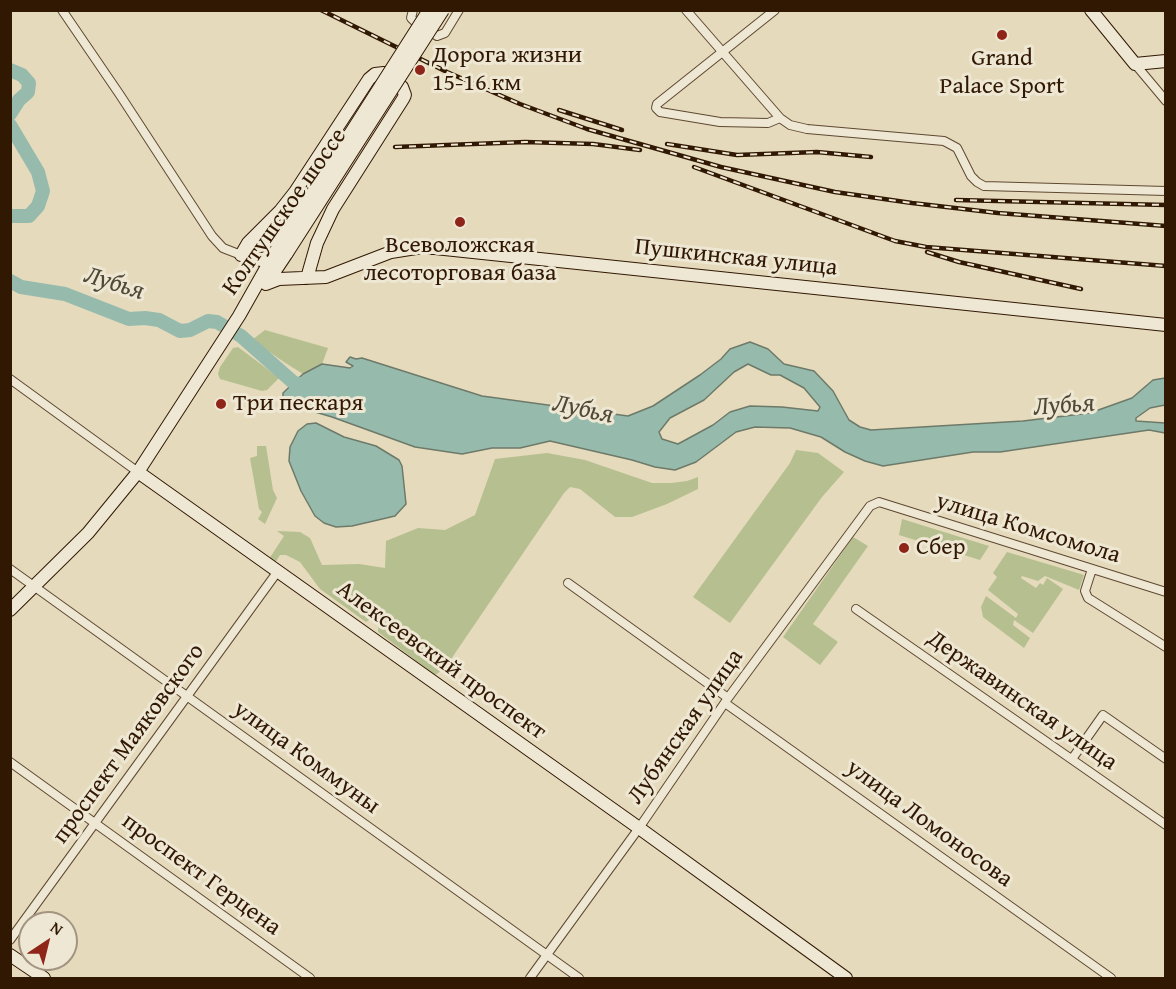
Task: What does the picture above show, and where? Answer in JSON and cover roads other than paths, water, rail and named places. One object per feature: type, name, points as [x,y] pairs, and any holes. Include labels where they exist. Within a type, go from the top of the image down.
[{"type":"street","points":[[62,10],[212,236],[223,248],[241,255],[261,260],[279,252],[286,268],[297,276],[308,278],[317,243],[333,209],[403,99],[405,95],[402,87],[384,73],[375,74],[369,79],[295,192],[280,211],[248,243],[241,255]]},
{"type":"street","points":[[413,10],[411,18],[437,36],[445,33],[459,10]]},
{"type":"street","name":"Колтушское шоссе","points":[[138,471],[262,281],[429,10]]},
{"type":"street","name":"Колтушское шоссе","points":[[279,252],[443,10]]},
{"type":"street","points":[[686,10],[780,117],[790,125],[807,129],[951,143],[957,148],[971,176],[984,186],[1166,191]]},
{"type":"street","points":[[776,10],[657,104],[656,108],[660,112],[720,122],[768,123],[780,117]]},
{"type":"street","points":[[1091,10],[1166,101]]},
{"type":"street","points":[[1135,64],[1166,61]]},
{"type":"street","name":"Пушкинская улица","points":[[262,281],[333,275],[391,252],[435,248],[1166,325]]},
{"type":"street","points":[[241,255],[256,267],[262,281]]},
{"type":"street","name":"Алексеевский проспект","points":[[10,378],[846,978]]},
{"type":"street","points":[[10,610],[36,587],[99,521],[138,471]]},
{"type":"street","name":"улица Комсомола","points":[[879,502],[1166,592]]},
{"type":"street","name":"Лубянская улица","points":[[530,978],[639,828],[727,700],[863,514],[870,506],[879,502]]},
{"type":"street","name":"улица Коммуны","points":[[10,569],[579,978]]},
{"type":"street","points":[[1092,569],[1085,591],[1088,597],[1166,647]]},
{"type":"street","name":"проспект Маяковского","points":[[10,940],[278,571]]},
{"type":"street","name":"улица Ломоносова","points":[[568,583],[1111,978]]},
{"type":"street","name":"Державинская улица","points":[[856,609],[1166,825]]},
{"type":"street","points":[[1072,759],[1104,716],[1166,759]]},
{"type":"street","name":"проспект Герцена","points":[[10,762],[310,978]]},
{"type":"street","points":[[10,955],[44,978]]},
{"type":"water","points":[[750,342],[768,349],[784,364],[814,371],[833,391],[849,420],[860,427],[871,430],[1023,421],[1090,413],[1132,398],[1153,380],[1165,378],[1165,405],[1150,408],[1136,418],[1136,421],[1165,423],[1165,433],[1149,430],[1000,452],[973,452],[883,466],[845,452],[821,437],[790,428],[755,427],[736,432],[696,462],[675,470],[550,441],[520,448],[492,448],[462,454],[415,447],[295,406],[283,399],[283,393],[303,374],[322,364],[350,368],[353,366],[346,362],[350,357],[362,358],[482,396],[628,416],[653,406],[700,375],[730,349]],"holes":[[[748,364],[771,375],[780,375],[804,388],[820,407],[818,411],[750,406],[730,412],[713,425],[678,444],[662,439],[659,432],[670,418],[704,400],[734,372]]]},
{"type":"water","points":[[316,423],[344,437],[376,446],[399,460],[402,466],[406,504],[395,516],[352,526],[336,527],[324,523],[315,516],[301,491],[289,461],[290,447],[298,431],[307,424]]},
{"type":"waterway","name":"Лубья","points":[[10,70],[22,75],[29,83],[28,92],[19,100],[10,114]]},
{"type":"waterway","name":"Лубья","points":[[10,125],[38,172],[43,191],[38,206],[29,216],[10,216]]},
{"type":"waterway","name":"Лубья","points":[[10,281],[21,287],[65,294],[129,319],[159,320],[180,331],[190,330],[208,321],[217,322],[241,336],[294,383],[311,386]]},
{"type":"railway","points":[[321,10],[447,72],[520,104],[587,129],[721,167],[835,192],[912,203],[998,213],[1166,226]]},
{"type":"railway","points":[[559,110],[622,130]]},
{"type":"railway","points":[[395,147],[525,142],[593,144],[640,150]]},
{"type":"railway","points":[[667,144],[737,155],[817,152],[871,157]]},
{"type":"railway","points":[[694,167],[895,241],[926,247],[1166,266]]},
{"type":"railway","points":[[956,200],[1166,205]]},
{"type":"railway","points":[[927,252],[959,262],[1081,289]]},
{"type":"place","name":"Grand Palace Sport","points":[[1002,35]]},
{"type":"place","name":"Дорога жизни 15-16 км","points":[[420,70]]},
{"type":"place","name":"Всеволожская лесоторговая база","points":[[460,222]]},
{"type":"place","name":"Три пескаря","points":[[221,404]]},
{"type":"place","name":"Сбер","points":[[904,548]]}]
